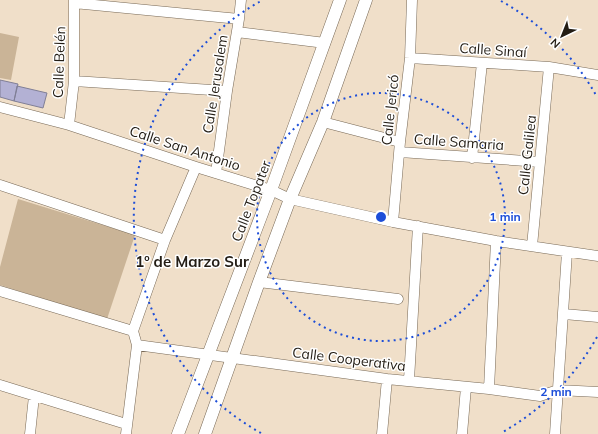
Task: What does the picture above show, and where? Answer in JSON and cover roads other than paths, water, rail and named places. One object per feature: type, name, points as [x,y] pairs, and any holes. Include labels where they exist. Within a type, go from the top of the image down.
[{"type":"street","name":"Calle Jerusalem","points":[[216,173],[241,0]]},
{"type":"street","name":"Calle Topater","points":[[178,434],[271,190],[340,0]]},
{"type":"street","points":[[205,434],[259,282],[290,199],[323,122],[366,0]]},
{"type":"street","name":"Calle Jericó","points":[[394,222],[400,147],[410,58],[412,0]]},
{"type":"street","points":[[74,1],[239,19]]},
{"type":"street","name":"Calle Belén","points":[[69,125],[74,81],[74,1]]},
{"type":"street","points":[[237,32],[325,43]]},
{"type":"street","name":"Calle Sinaí","points":[[410,58],[482,64],[549,67],[598,75]]},
{"type":"street","points":[[472,158],[482,64]]},
{"type":"street","name":"Calle Galilea","points":[[532,246],[549,67]]},
{"type":"street","points":[[74,81],[227,91]]},
{"type":"street","name":"Calle San Antonio","points":[[0,107],[69,125],[271,190],[290,199],[394,222],[496,241],[598,256]]},
{"type":"street","name":"Calle Samaria","points":[[323,122],[400,147],[472,158],[540,162]]},
{"type":"street","points":[[0,385],[126,429],[137,344],[132,331],[165,240],[196,167]]},
{"type":"street","points":[[0,185],[165,240]]},
{"type":"street","points":[[409,380],[418,226]]},
{"type":"street","points":[[489,389],[496,241]]},
{"type":"street","points":[[555,434],[567,252]]},
{"type":"street","points":[[259,282],[398,299]]},
{"type":"street","points":[[0,291],[132,331]]},
{"type":"street","points":[[564,314],[598,317]]},
{"type":"street","name":"Calle Cooperativa","points":[[137,344],[232,358],[540,396],[558,390],[598,392]]},
{"type":"street","points":[[382,434],[387,378]]},
{"type":"street","points":[[462,434],[466,387]]},
{"type":"street","points":[[30,434],[34,396]]},
{"type":"district","name":"1º de Marzo Sur","points":[[192,261]]}]
